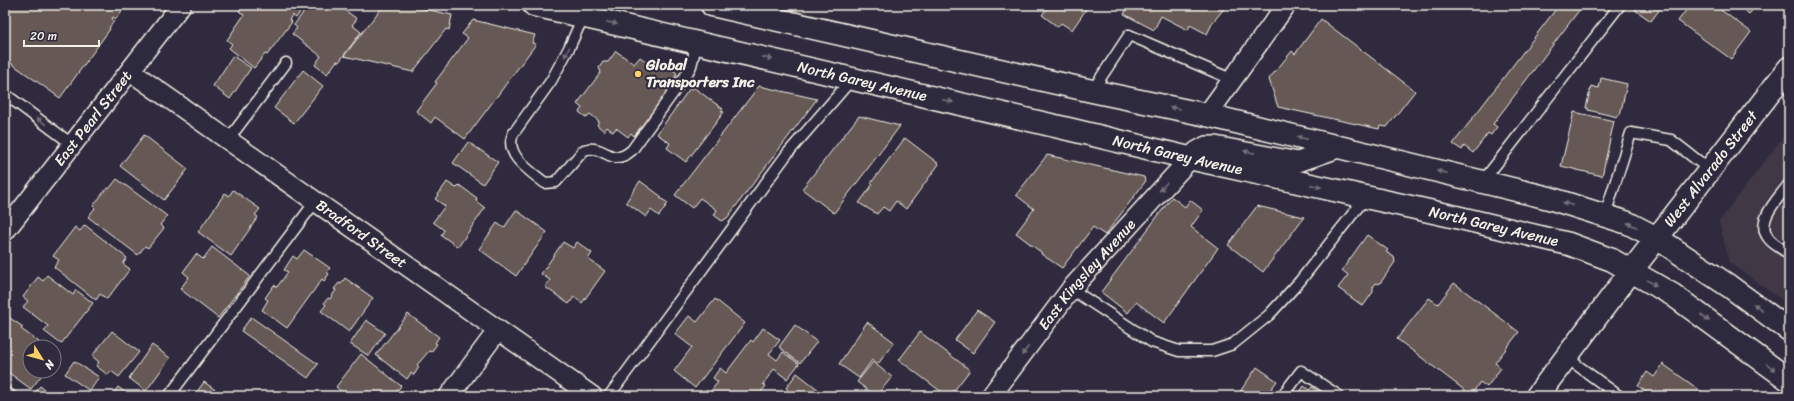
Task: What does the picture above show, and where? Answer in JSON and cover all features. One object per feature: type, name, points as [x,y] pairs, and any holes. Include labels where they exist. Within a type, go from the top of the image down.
[{"type":"main road","name":"North Garey Avenue","points":[[534,5],[852,78],[1189,158],[1569,244],[1600,255],[1632,270],[1673,295],[1789,380]]},
{"type":"main road","points":[[712,5],[1092,91],[1207,115],[1549,198],[1628,223],[1657,238],[1729,286],[1789,330]]},
{"type":"main road","name":"West Alvarado Street","points":[[1537,396],[1632,270],[1789,68]]},
{"type":"street","name":"East Pearl Street","points":[[5,231],[181,5]]},
{"type":"street","points":[[1207,115],[1231,79],[1286,5]]},
{"type":"street","name":"Bradford Street","points":[[130,71],[592,396]]},
{"type":"street","name":"East Kingsley Avenue","points":[[991,396],[1071,289],[1197,151],[1206,146],[1215,146],[1298,162],[1341,147]]},
{"type":"street","points":[[449,396],[498,330]]},
{"type":"lane","points":[[1483,181],[1620,5]]},
{"type":"lane","points":[[584,17],[569,48],[550,81],[510,140],[511,148],[524,166],[545,183],[556,182],[584,150],[590,148],[618,158],[624,156],[632,150],[686,76],[691,66],[697,42]]},
{"type":"lane","points":[[1092,91],[1129,35],[1231,79]]},
{"type":"lane","points":[[228,140],[286,62]]},
{"type":"lane","points":[[609,396],[787,154],[852,78]]},
{"type":"lane","points":[[5,94],[73,144]]},
{"type":"lane","points":[[1605,215],[1631,133],[1671,140],[1710,170]]},
{"type":"lane","points":[[1789,184],[1764,219],[1764,230],[1770,240],[1789,254]]},
{"type":"lane","points":[[1071,289],[1152,342],[1179,351],[1212,351],[1233,344],[1269,315],[1300,281],[1366,197]]},
{"type":"lane","points":[[169,396],[316,202]]},
{"type":"lane","points":[[1566,357],[1619,396]]},
{"type":"lane","points":[[1282,396],[1301,371],[1339,396]]},
{"type":"lane","points":[[5,392],[11,396]]},
{"type":"shaded area","points":[[1789,129],[1789,305],[1729,262],[1719,221]]},
{"type":"building","points":[[5,5],[126,5],[116,19],[113,17],[112,19],[114,21],[109,28],[110,29],[60,98],[5,59]]},
{"type":"building","points":[[244,5],[305,5],[296,18],[292,15],[289,20],[292,22],[267,55],[265,54],[254,68],[229,48],[232,44],[227,40],[244,15],[239,11]]},
{"type":"building","points":[[309,5],[325,5],[331,10],[335,5],[338,5],[357,19],[352,25],[361,32],[339,62],[337,61],[327,74],[315,65],[321,56],[292,34],[297,28],[294,25]]},
{"type":"building","points":[[386,5],[407,5],[452,15],[449,30],[446,29],[413,72],[344,56],[383,6],[385,7]]},
{"type":"building","points":[[1044,5],[1089,5],[1072,30],[1061,23],[1058,27],[1042,15],[1047,8]]},
{"type":"building","points":[[1122,5],[1227,5],[1213,22],[1207,34],[1190,25],[1188,30],[1161,16],[1154,30],[1124,14],[1127,9]]},
{"type":"building","points":[[1559,5],[1583,5],[1493,124],[1497,127],[1491,135],[1488,133],[1473,153],[1464,146],[1462,150],[1453,144]]},
{"type":"building","points":[[1638,5],[1663,5],[1651,21],[1635,10]]},
{"type":"building","points":[[1690,5],[1714,5],[1751,32],[1731,59],[1678,21]]},
{"type":"building","points":[[1738,5],[1757,5],[1749,14]]},
{"type":"building","points":[[1321,19],[1415,91],[1387,127],[1380,126],[1379,129],[1278,107],[1269,79],[1292,51],[1295,54]]},
{"type":"building","points":[[473,20],[535,35],[532,43],[536,44],[465,139],[435,117],[431,123],[416,111],[437,83],[435,82],[468,38],[462,34]]},
{"type":"building","points":[[616,51],[634,64],[640,57],[658,70],[663,63],[677,73],[675,77],[677,79],[634,136],[631,133],[628,137],[616,128],[613,132],[607,127],[604,131],[597,125],[599,121],[590,114],[587,118],[579,112],[582,108],[577,104],[601,72],[599,68],[603,62],[608,62]]},
{"type":"building","points":[[233,56],[251,68],[230,99],[213,86]]},
{"type":"building","points":[[303,70],[323,86],[294,123],[274,108]]},
{"type":"building","points":[[1601,78],[1627,84],[1620,115],[1618,114],[1617,117],[1588,110],[1588,108],[1586,108],[1591,86],[1599,88]]},
{"type":"building","points":[[759,86],[817,99],[727,218],[722,221],[714,215],[717,210],[700,198],[692,208],[675,195]]},
{"type":"building","points":[[693,87],[723,109],[721,111],[724,112],[686,162],[667,148],[670,143],[657,134],[690,88],[692,90]]},
{"type":"building","points":[[1574,112],[1614,121],[1602,176],[1561,166]]},
{"type":"building","points":[[859,116],[900,126],[834,213],[802,189]]},
{"type":"building","points":[[144,135],[188,169],[164,200],[120,166]]},
{"type":"building","points":[[905,138],[939,164],[906,209],[896,201],[889,211],[883,207],[877,214],[859,203],[873,184],[871,183]]},
{"type":"building","points":[[468,142],[498,162],[483,184],[453,163]]},
{"type":"building","points":[[1047,155],[1144,177],[1145,182],[1105,235],[1093,227],[1062,268],[1041,254],[1042,253],[1016,233],[1034,209],[1016,195]]},
{"type":"building","points":[[117,179],[167,216],[160,225],[164,228],[148,248],[145,246],[138,255],[88,217],[95,208],[93,206],[107,188],[109,189]]},
{"type":"building","points":[[640,181],[668,203],[659,216],[651,210],[646,217],[626,202]]},
{"type":"building","points":[[447,182],[456,188],[459,185],[477,198],[476,201],[485,208],[458,247],[441,235],[444,230],[433,222],[445,206],[435,199]]},
{"type":"building","points":[[233,190],[260,209],[255,215],[258,217],[231,256],[198,232],[225,193],[229,196]]},
{"type":"building","points":[[1172,197],[1185,207],[1190,200],[1203,210],[1191,227],[1218,248],[1164,323],[1136,302],[1128,313],[1101,292]]},
{"type":"building","points":[[1257,206],[1304,217],[1263,272],[1228,245]]},
{"type":"building","points":[[516,210],[547,232],[516,276],[479,249],[497,223],[504,228]]},
{"type":"building","points":[[85,225],[127,258],[123,264],[130,269],[107,299],[100,294],[96,300],[54,267],[59,260],[53,256],[75,227],[80,231]]},
{"type":"building","points":[[1367,235],[1388,250],[1386,252],[1394,257],[1395,262],[1381,282],[1379,284],[1376,283],[1373,287],[1373,292],[1363,306],[1338,288],[1348,275],[1342,270]]},
{"type":"building","points":[[563,242],[573,248],[577,242],[592,253],[588,259],[605,271],[582,303],[574,297],[569,304],[545,287],[550,280],[541,274]]},
{"type":"building","points":[[212,247],[250,276],[218,318],[180,289],[189,277],[183,272],[196,254],[203,259]]},
{"type":"building","points":[[304,250],[330,268],[327,272],[329,274],[324,281],[322,279],[287,328],[262,310],[268,300],[265,298],[274,285],[277,287],[288,272],[284,270],[293,256],[297,259]]},
{"type":"building","points":[[47,275],[73,295],[76,290],[93,303],[62,343],[62,339],[54,339],[44,331],[48,326],[23,307],[28,301],[23,297],[38,277],[43,281]]},
{"type":"building","points":[[345,278],[373,298],[349,332],[321,311],[326,305],[324,303],[328,298],[330,299],[336,290],[334,289],[339,283],[341,284]]},
{"type":"building","points":[[1454,283],[1519,332],[1495,363],[1501,368],[1487,387],[1480,382],[1471,395],[1397,339],[1429,298],[1438,304]]},
{"type":"building","points":[[715,299],[745,323],[695,388],[674,371],[692,347],[675,334],[689,316],[697,322]]},
{"type":"building","points":[[977,310],[995,322],[973,353],[955,340]]},
{"type":"building","points":[[408,314],[439,337],[435,343],[437,344],[431,352],[429,351],[417,365],[419,367],[414,375],[411,373],[407,379],[376,355]]},
{"type":"building","points":[[7,316],[23,327],[21,329],[35,339],[22,339],[22,379],[39,379],[31,389],[5,370],[5,319]]},
{"type":"building","points":[[251,317],[318,364],[308,378],[241,331]]},
{"type":"building","points":[[366,320],[385,333],[369,356],[350,344]]},
{"type":"building","points":[[867,322],[894,342],[878,364],[872,360],[859,378],[839,364]]},
{"type":"building","points":[[795,325],[817,342],[800,363],[779,347]]},
{"type":"building","points":[[763,328],[780,340],[769,354],[777,360],[783,352],[799,364],[787,379],[774,369],[763,384],[766,386],[758,396],[707,396],[718,382],[713,378],[720,368],[726,373],[751,340],[753,342]]},
{"type":"building","points":[[112,331],[139,352],[119,377],[111,371],[108,375],[96,366],[99,362],[92,356]]},
{"type":"building","points":[[920,332],[970,370],[950,396],[947,396],[899,360]]},
{"type":"building","points":[[152,345],[170,358],[146,391],[129,378]]},
{"type":"building","points":[[361,354],[401,386],[397,391],[400,393],[397,396],[347,396],[336,387]]},
{"type":"building","points":[[74,361],[99,377],[90,391],[65,374]]},
{"type":"building","points":[[873,362],[892,377],[877,395],[874,395],[857,382]]},
{"type":"building","points":[[1663,364],[1705,394],[1704,396],[1652,396],[1638,386],[1647,372],[1654,377]]},
{"type":"building","points":[[1257,367],[1277,381],[1266,396],[1237,396]]},
{"type":"building","points":[[797,373],[824,394],[823,396],[784,396],[788,390],[786,388]]},
{"type":"building","points":[[204,382],[224,396],[194,396]]},
{"type":"building","points":[[40,386],[53,396],[33,396]]},
{"type":"building","points":[[1304,386],[1309,390],[1312,387],[1324,396],[1297,396]]},
{"type":"building","points":[[118,387],[130,396],[111,396]]},
{"type":"place","name":"Global Transporters Inc","points":[[638,74]]}]
